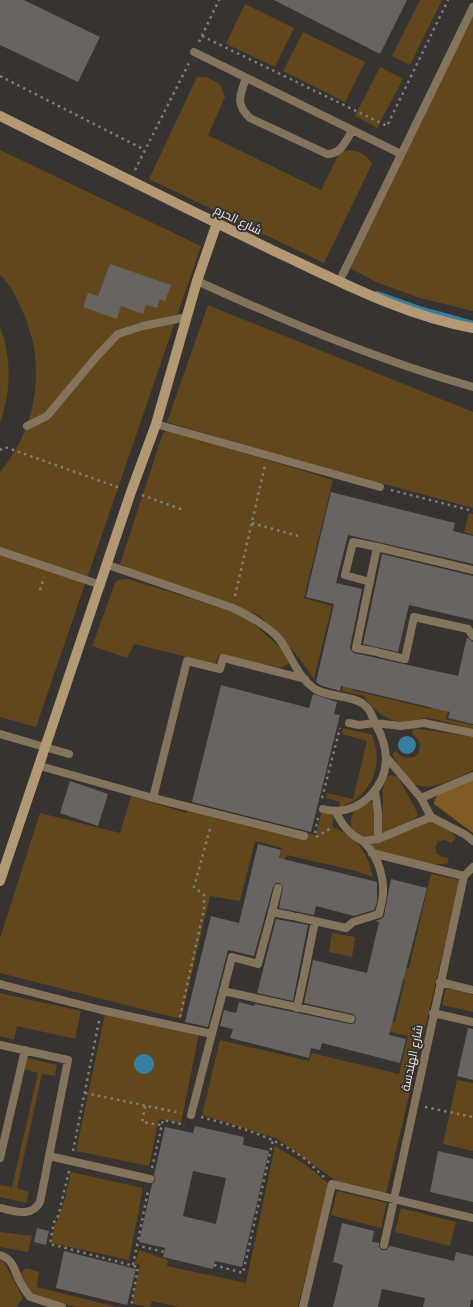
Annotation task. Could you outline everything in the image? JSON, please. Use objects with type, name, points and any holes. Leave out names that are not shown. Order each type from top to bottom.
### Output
[{"type":"street","name":"شارع الحرم","points":[[0,116],[364,293],[413,312],[473,328]]},
{"type":"street","points":[[0,881],[108,565],[131,492],[156,424],[197,281],[217,223]]},
{"type":"lane","points":[[340,282],[473,8]]},
{"type":"lane","points":[[194,52],[401,154]]},
{"type":"lane","points":[[246,78],[240,96],[240,105],[243,112],[250,118],[327,154],[335,154],[340,150],[352,131]]},
{"type":"lane","points":[[197,281],[277,318],[360,351],[473,387]]},
{"type":"lane","points":[[27,426],[47,416],[118,334],[142,326],[187,318]]},
{"type":"lane","points":[[156,424],[380,487]]},
{"type":"lane","points":[[370,582],[345,576],[354,542],[473,570]]},
{"type":"lane","points":[[377,548],[356,648],[405,659],[414,617],[468,629],[473,636]]},
{"type":"lane","points":[[0,550],[101,585]]},
{"type":"lane","points":[[108,565],[233,608],[248,615],[278,638],[291,661],[315,690],[365,704],[374,716],[375,724],[384,740],[387,758],[383,776],[375,790],[360,804],[336,812]]},
{"type":"lane","points":[[153,798],[187,661],[220,669],[223,658],[305,679]]},
{"type":"lane","points":[[345,722],[366,726],[375,724],[401,726],[424,723],[473,734]]},
{"type":"lane","points":[[0,734],[69,754]]},
{"type":"lane","points":[[387,758],[421,798],[431,817],[466,835],[473,841]]},
{"type":"lane","points":[[40,766],[153,798],[304,836]]},
{"type":"lane","points":[[421,798],[473,776]]},
{"type":"lane","points":[[375,790],[378,813],[378,839]]},
{"type":"lane","points":[[272,912],[346,928],[353,922],[379,914],[382,903],[382,877],[372,853],[363,842],[352,835],[344,826],[336,812],[322,805]]},
{"type":"lane","points":[[363,842],[378,839],[431,817]]},
{"type":"lane","points":[[372,853],[464,876],[473,867]]},
{"type":"lane","name":"شارع الهندسة","points":[[384,1245],[464,876]]},
{"type":"lane","points":[[191,1115],[232,957],[258,964],[278,888]]},
{"type":"lane","points":[[297,1008],[315,921]]},
{"type":"lane","points":[[440,982],[473,990]]},
{"type":"lane","points":[[0,984],[101,1010],[212,1034]]},
{"type":"lane","points":[[223,991],[351,1019]]},
{"type":"lane","points":[[433,1013],[473,1022]]},
{"type":"lane","points":[[0,1045],[68,1060],[40,1202],[34,1210],[26,1213],[0,1208]]},
{"type":"lane","points":[[0,1158],[25,1050]]},
{"type":"lane","points":[[49,1156],[150,1179]]},
{"type":"lane","points":[[304,1307],[332,1184],[473,1218]]},
{"type":"lane","points":[[0,1255],[8,1259],[12,1264],[19,1281],[30,1298],[62,1307]]},
{"type":"path","points":[[130,180],[219,0]]},
{"type":"path","points":[[202,36],[387,126],[448,0]]},
{"type":"path","points":[[0,76],[145,150]]},
{"type":"path","points":[[0,450],[5,447],[183,510]]},
{"type":"path","points":[[233,608],[267,455]]},
{"type":"path","points":[[380,487],[473,511]]},
{"type":"path","points":[[252,523],[298,536]]},
{"type":"path","points":[[322,805],[345,722]]},
{"type":"path","points":[[178,1026],[204,909],[204,896],[194,887],[214,814]]},
{"type":"path","points":[[311,832],[315,833],[318,816]]},
{"type":"path","points":[[304,836],[316,837],[335,826],[344,826]]},
{"type":"path","points":[[101,1010],[71,1161],[59,1213],[54,1222],[50,1244],[138,1267],[131,1307]]},
{"type":"path","points":[[85,1093],[191,1115],[254,1132],[273,1140],[305,1160],[332,1184]]},
{"type":"path","points":[[414,1105],[473,1118]]},
{"type":"path","points":[[145,1106],[142,1122],[161,1126]]},
{"type":"path","points":[[133,1265],[162,1120],[190,1126],[191,1115]]},
{"type":"path","points":[[214,1265],[243,1273],[273,1140]]},
{"type":"path","points":[[136,1245],[164,1252]]},
{"type":"shaded area","points":[[420,0],[442,0],[410,65],[392,56]]},
{"type":"shaded area","points":[[245,4],[294,28],[275,67],[226,44]]},
{"type":"shaded area","points":[[473,15],[473,311],[420,298],[376,282],[348,267]]},
{"type":"shaded area","points":[[303,32],[365,62],[345,102],[283,71]]},
{"type":"shaded area","points":[[380,67],[403,79],[377,128],[355,116]]},
{"type":"shaded area","points":[[197,77],[206,77],[220,84],[225,97],[208,135],[321,190],[340,152],[350,150],[359,152],[366,156],[372,164],[324,263],[149,179]]},
{"type":"shaded area","points":[[0,150],[201,246],[36,727],[0,717],[0,472],[13,454],[23,435],[35,394],[36,373],[30,331],[15,296],[7,282],[0,275]]},
{"type":"shaded area","points":[[208,305],[473,412],[473,508],[281,456],[167,422]]},
{"type":"shaded area","points":[[0,327],[7,350],[9,375],[4,411],[0,423]]},
{"type":"shaded area","points":[[168,430],[333,480],[304,598],[332,606],[314,679],[295,653],[260,616],[136,572],[120,564],[163,433]]},
{"type":"shaded area","points":[[469,513],[473,514],[473,535],[464,532]]},
{"type":"shaded area","points":[[128,579],[228,610],[247,618],[283,650],[288,664],[280,668],[219,655],[215,664],[134,644],[127,658],[92,646],[115,583],[118,580]]},
{"type":"shaded area","points":[[345,679],[354,681],[352,690],[431,709],[433,700],[450,704],[446,719],[473,725],[473,730],[428,718],[421,718],[413,722],[391,720],[373,708],[364,696],[342,691]]},
{"type":"shaded area","points":[[343,728],[372,735],[377,758],[372,779],[366,789],[359,797],[339,808],[340,802],[326,798],[327,793],[353,799],[367,741],[342,734]]},
{"type":"shaded area","points":[[413,728],[473,737],[473,770],[434,786],[419,786],[413,783],[404,774],[392,754],[396,751],[401,756],[408,758],[417,755],[419,743],[412,734]]},
{"type":"shaded area","points":[[392,775],[398,777],[418,816],[411,822],[384,833],[382,831],[383,788],[386,777]]},
{"type":"shaded area","points":[[473,779],[473,833],[434,804],[436,798],[444,790]]},
{"type":"shaded area","points":[[131,796],[186,813],[190,804],[316,835],[322,810],[334,814],[332,827],[348,835],[360,846],[368,860],[373,877],[356,871],[287,855],[284,862],[279,861],[282,848],[255,841],[240,901],[210,896],[181,1019],[0,973],[0,938],[40,813],[120,833]]},
{"type":"shaded area","points":[[371,802],[375,807],[374,835],[363,839],[352,830],[352,815],[358,808]]},
{"type":"shaded area","points":[[429,820],[445,827],[456,837],[451,843],[445,840],[438,841],[435,847],[437,854],[447,857],[449,863],[420,863],[373,851],[372,844],[374,842]]},
{"type":"shaded area","points":[[431,874],[460,880],[386,1193],[336,1181],[276,1138],[202,1115],[220,1040],[309,1061],[312,1053],[399,1074],[408,1036],[383,1030],[386,1020],[395,1022],[405,979],[397,977],[400,966],[409,968]]},
{"type":"shaded area","points":[[332,933],[355,937],[352,957],[329,952]]},
{"type":"shaded area","points":[[446,988],[473,995],[473,1012],[442,1005]]},
{"type":"shaded area","points":[[0,993],[81,1011],[75,1039],[17,1026],[14,1040],[0,1036]]},
{"type":"shaded area","points":[[105,1014],[199,1034],[181,1123],[159,1119],[149,1166],[76,1151]]},
{"type":"shaded area","points":[[27,1058],[57,1065],[55,1076],[42,1074],[17,1188],[29,1192],[26,1203],[0,1197],[0,1185],[12,1187],[38,1073],[24,1069]]},
{"type":"shaded area","points":[[457,1080],[473,1083],[473,1151],[443,1144]]},
{"type":"shaded area","points":[[275,1146],[306,1165],[329,1184],[298,1307],[178,1307],[152,1301],[150,1307],[132,1304],[140,1265],[135,1263],[139,1250],[168,1260],[167,1266],[246,1283]]},
{"type":"shaded area","points":[[71,1172],[143,1188],[129,1260],[51,1243],[55,1223],[64,1202]]},
{"type":"shaded area","points":[[337,1191],[387,1203],[381,1228],[331,1215]]},
{"type":"shaded area","points":[[401,1208],[456,1222],[450,1246],[395,1232]]},
{"type":"shaded area","points":[[0,1232],[32,1236],[28,1252],[0,1247]]},
{"type":"shaded area","points":[[0,1261],[4,1262],[23,1298],[16,1307],[0,1307]]},
{"type":"shaded area","points":[[26,1268],[39,1272],[37,1287],[117,1307],[77,1307],[30,1296],[20,1274]]},
{"type":"water","points":[[407,736],[413,739],[416,745],[413,751],[407,754],[401,751],[398,745],[401,739]]},
{"type":"water","points":[[144,1054],[151,1057],[154,1064],[151,1071],[144,1074],[137,1071],[134,1064],[137,1057]]},
{"type":"building","points":[[0,0],[24,0],[100,37],[78,82],[0,45]]},
{"type":"building","points":[[274,0],[407,0],[380,54]]},
{"type":"building","points":[[110,264],[171,285],[165,301],[160,299],[157,308],[146,305],[143,314],[121,306],[117,319],[83,307],[88,293],[98,296]]},
{"type":"building","points":[[331,492],[455,523],[453,531],[473,536],[473,564],[348,535],[336,583],[362,589],[350,647],[354,653],[458,676],[467,637],[473,642],[473,724],[448,718],[450,712],[341,686],[340,691],[322,686],[316,682],[334,604],[306,597]]},
{"type":"building","points":[[382,554],[473,576],[473,620],[409,605],[398,652],[363,644]]},
{"type":"building","points":[[221,685],[309,708],[313,694],[337,702],[334,714],[340,715],[311,832],[192,802]]},
{"type":"building","points":[[70,781],[108,794],[98,826],[60,813]]},
{"type":"building","points":[[258,844],[281,850],[279,858],[377,882],[377,902],[374,910],[354,916],[316,906],[314,915],[279,908],[283,887],[280,883],[276,883],[273,887],[254,956],[228,950],[208,1027],[185,1022],[211,916],[239,923]]},
{"type":"building","points":[[391,879],[427,888],[389,1035],[406,1039],[400,1063],[322,1043],[320,1050],[311,1048],[309,1058],[230,1038],[233,1029],[220,1026],[224,1010],[236,1013],[239,1002],[350,1024],[355,1023],[356,1018],[353,1014],[304,1003],[313,960],[367,973],[379,922],[375,921],[384,916]]},
{"type":"building","points":[[276,919],[308,925],[293,1001],[257,993]]},
{"type":"building","points":[[468,1028],[473,1029],[473,1080],[457,1076]]},
{"type":"building","points":[[195,1126],[244,1137],[243,1145],[269,1151],[242,1267],[215,1261],[213,1269],[163,1257],[165,1248],[139,1242],[152,1184],[155,1181],[154,1175],[165,1127],[193,1133]],"holes":[[[193,1171],[226,1178],[216,1224],[183,1216]]]},
{"type":"building","points":[[438,1151],[473,1159],[473,1202],[430,1192]]},
{"type":"building","points":[[342,1223],[374,1231],[372,1242],[379,1243],[379,1247],[382,1250],[386,1250],[390,1246],[454,1261],[456,1252],[473,1256],[473,1300],[471,1300],[470,1307],[423,1307],[425,1298],[382,1289],[378,1307],[333,1307],[343,1265],[333,1262]]},
{"type":"building","points":[[37,1228],[49,1231],[46,1245],[34,1242]]},
{"type":"building","points":[[64,1251],[136,1269],[127,1305],[56,1288]]},
{"type":"waterway","points":[[377,293],[422,309],[473,323]]}]
